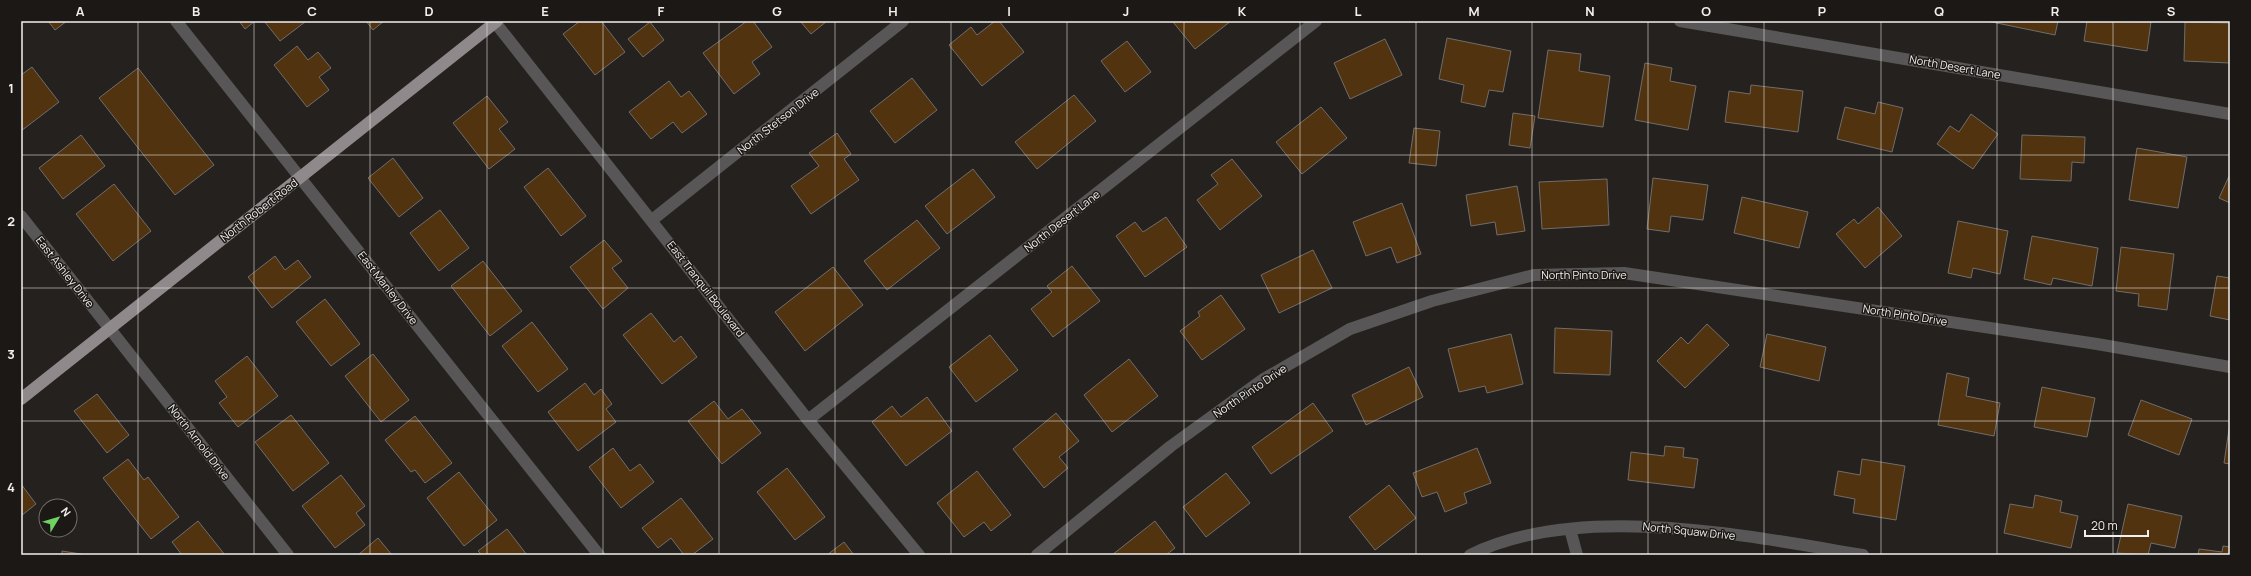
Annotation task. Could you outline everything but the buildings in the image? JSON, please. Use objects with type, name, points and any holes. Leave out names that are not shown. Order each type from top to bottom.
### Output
[{"type":"main road","name":"North Robert Road","points":[[21,399],[109,328],[301,178],[495,22]]},
{"type":"street","name":"East Manley Drive","points":[[176,21],[599,555]]},
{"type":"street","name":"North Stetson Drive","points":[[652,220],[903,21]]},
{"type":"street","name":"North Desert Lane","points":[[808,420],[1316,21]]},
{"type":"street","name":"North Desert Lane","points":[[1680,21],[2230,114]]},
{"type":"street","name":"East Tranquil Boulevard","points":[[495,22],[808,420],[920,555]]},
{"type":"street","name":"East Ashley Drive","points":[[21,216],[109,328]]},
{"type":"street","name":"North Pinto Drive","points":[[1037,555],[1171,446],[1262,380],[1350,329],[1432,301],[1534,275],[1624,273],[2097,344],[2230,367]]},
{"type":"street","name":"North Arnold Drive","points":[[109,328],[288,555]]},
{"type":"street","name":"North Squaw Drive","points":[[1470,555],[1522,536],[1570,529],[1652,526],[1781,541],[1863,555]]},
{"type":"street","points":[[1570,529],[1577,555]]}]
